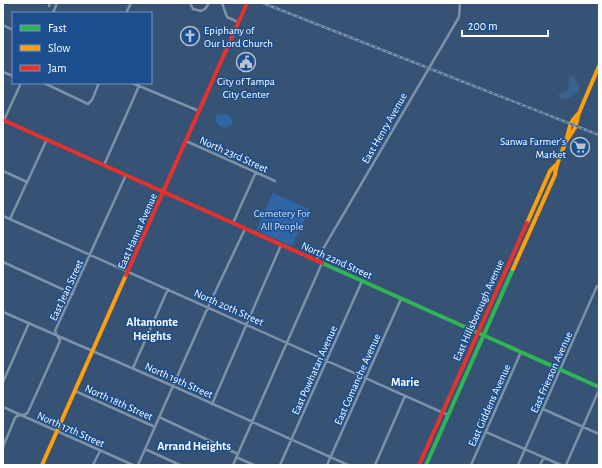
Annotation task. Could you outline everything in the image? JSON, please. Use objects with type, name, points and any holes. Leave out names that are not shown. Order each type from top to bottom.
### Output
[{"type":"street","points":[[126,12],[131,3]]},
{"type":"street","points":[[190,3],[193,9],[200,11],[205,9],[208,3]]},
{"type":"street","points":[[222,3],[227,17],[238,22]]},
{"type":"street","name":"East Hanna Avenue","points":[[42,465],[247,3]]},
{"type":"street","name":"East Henry Avenue","points":[[316,261],[459,17],[459,3]]},
{"type":"street","points":[[3,25],[12,30]]},
{"type":"street","name":"East Hillsborough Avenue","points":[[426,465],[555,175],[556,165],[566,141],[574,132],[579,113],[599,66]]},
{"type":"street","points":[[4,121],[21,84]]},
{"type":"street","points":[[46,84],[88,104],[92,100],[99,84]]},
{"type":"street","points":[[134,84],[199,111]]},
{"type":"street","points":[[104,165],[139,86]]},
{"type":"street","name":"North 22nd Street","points":[[4,121],[599,387]]},
{"type":"street","points":[[10,219],[47,139]]},
{"type":"street","name":"North 23rd Street","points":[[186,141],[275,181]]},
{"type":"street","name":"East Hillsborough Avenue","points":[[419,465],[550,170],[556,165]]},
{"type":"street","points":[[3,171],[27,182]]},
{"type":"street","points":[[233,223],[256,172]]},
{"type":"street","name":"East Jean Street","points":[[3,447],[15,418],[28,412],[60,341],[55,331],[126,175]]},
{"type":"street","name":"North 20th Street","points":[[3,216],[448,415]]},
{"type":"street","points":[[138,465],[208,307],[245,229]]},
{"type":"street","points":[[212,404],[282,245]]},
{"type":"street","points":[[3,262],[73,294]]},
{"type":"street","points":[[232,465],[322,263]]},
{"type":"street","name":"East Powhatan Avenue","points":[[280,465],[362,281]]},
{"type":"street","name":"East Frierson Avenue","points":[[518,465],[598,286]]},
{"type":"street","points":[[133,368],[168,289]]},
{"type":"street","name":"East Comanche Avenue","points":[[327,465],[401,299]]},
{"type":"street","name":"North 19th Street","points":[[3,312],[133,368],[348,465]]},
{"type":"street","points":[[3,382],[29,323]]},
{"type":"street","name":"East Giddens Avenue","points":[[471,465],[521,352]]},
{"type":"street","points":[[566,465],[599,390]]},
{"type":"street","name":"North 18th Street","points":[[75,391],[155,427]]},
{"type":"street","points":[[375,465],[405,396]]},
{"type":"street","name":"North 17th Street","points":[[3,407],[133,465]]},
{"type":"street","points":[[543,410],[599,434]]},
{"type":"street","name":"North 18th Street","points":[[159,418],[237,455],[254,465]]},
{"type":"street","points":[[486,432],[561,465]]},
{"type":"street","points":[[145,449],[180,465]]},
{"type":"street","points":[[93,465],[100,451]]},
{"type":"street","points":[[540,465],[544,457]]},
{"type":"green space","points":[[216,115],[229,115],[233,122],[226,128],[219,126],[215,121]]},
{"type":"green space","name":"Cemetery For All People","points":[[273,193],[309,209],[292,246],[256,230]]},
{"type":"shaded area","points":[[569,76],[573,76],[579,89],[578,92],[572,97],[562,99],[557,96],[568,89]]},
{"type":"railway","points":[[263,3],[599,135]]},
{"type":"traffic: fast","points":[[322,263],[599,387]]},
{"type":"traffic: fast","points":[[426,465],[513,269]]},
{"type":"traffic: slow","points":[[513,269],[555,175],[571,123],[579,113],[599,66]]},
{"type":"traffic: slow","points":[[567,140],[575,128],[579,113]]},
{"type":"traffic: slow","points":[[527,223],[550,171],[556,165]]},
{"type":"traffic: slow","points":[[42,465],[126,275]]},
{"type":"traffic: jam","points":[[126,275],[247,3]]},
{"type":"traffic: jam","points":[[3,120],[322,263]]},
{"type":"traffic: jam","points":[[419,465],[527,223]]},
{"type":"place","name":"Epiphany of Our Lord Church","points":[[190,36]]},
{"type":"place","name":"City of Tampa City Center","points":[[246,62]]},
{"type":"place","name":"Sanwa Farmer's Market","points":[[580,147]]},
{"type":"district","name":"Altamonte Heights","points":[[152,329]]},
{"type":"district","name":"Marie","points":[[405,382]]},
{"type":"district","name":"Arrand Heights","points":[[194,446]]}]
